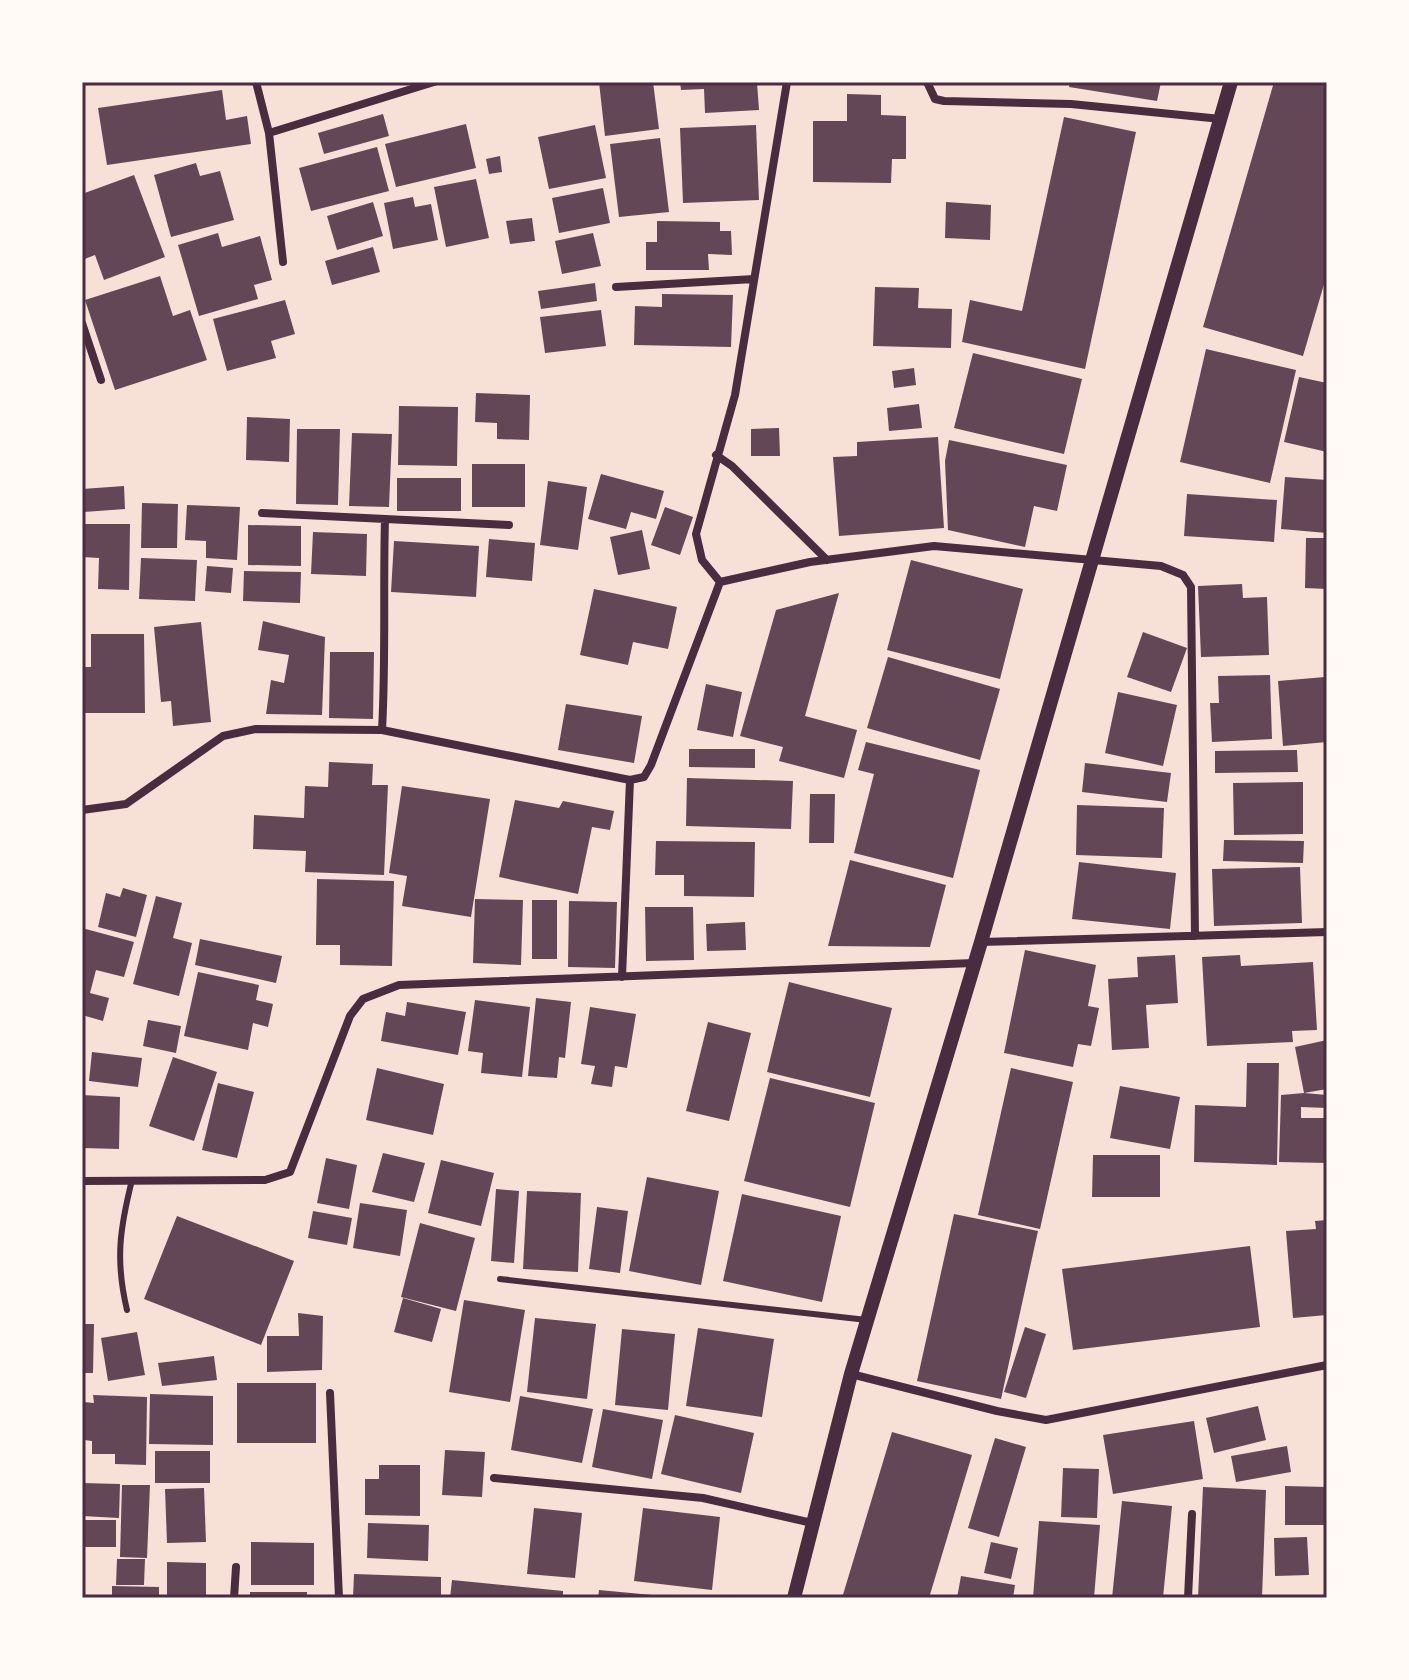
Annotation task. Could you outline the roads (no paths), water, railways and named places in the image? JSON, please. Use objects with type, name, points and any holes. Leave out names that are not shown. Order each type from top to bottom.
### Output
[{"type":"street","points":[[256,82],[269,133],[283,262]]},
{"type":"street","points":[[269,133],[434,82]]},
{"type":"street","points":[[720,582],[702,560],[696,534],[735,395],[787,82]]},
{"type":"street","points":[[927,82],[935,99],[944,101],[1071,104],[1221,119]]},
{"type":"street","points":[[794,1598],[851,1374],[981,942],[1231,82]]},
{"type":"street","points":[[616,287],[754,279]]},
{"type":"street","points":[[82,323],[101,380]]},
{"type":"street","points":[[716,455],[732,466],[827,560]]},
{"type":"street","points":[[262,513],[509,525]]},
{"type":"street","points":[[382,730],[386,666],[382,633],[385,519]]},
{"type":"street","points":[[720,582],[827,560],[934,546],[1161,566],[1183,575],[1191,587],[1195,936]]},
{"type":"street","points":[[82,810],[126,804],[223,736],[239,730],[382,730],[630,780],[644,777],[720,582]]},
{"type":"street","points":[[622,977],[630,780]]},
{"type":"street","points":[[981,942],[1327,932]]},
{"type":"street","points":[[82,1181],[265,1180],[290,1172],[350,1016],[363,999],[379,990],[399,985],[974,963]]},
{"type":"street","points":[[851,1374],[997,1411],[1046,1420],[1327,1365]]},
{"type":"street","points":[[330,1393],[339,1598]]},
{"type":"street","points":[[494,1478],[703,1498],[812,1523]]},
{"type":"street","points":[[1188,1598],[1192,1514]]},
{"type":"street","points":[[234,1598],[236,1567]]},
{"type":"lane","points":[[127,1310],[118,1273],[119,1244],[132,1180]]},
{"type":"lane","points":[[500,1279],[867,1320]]}]
